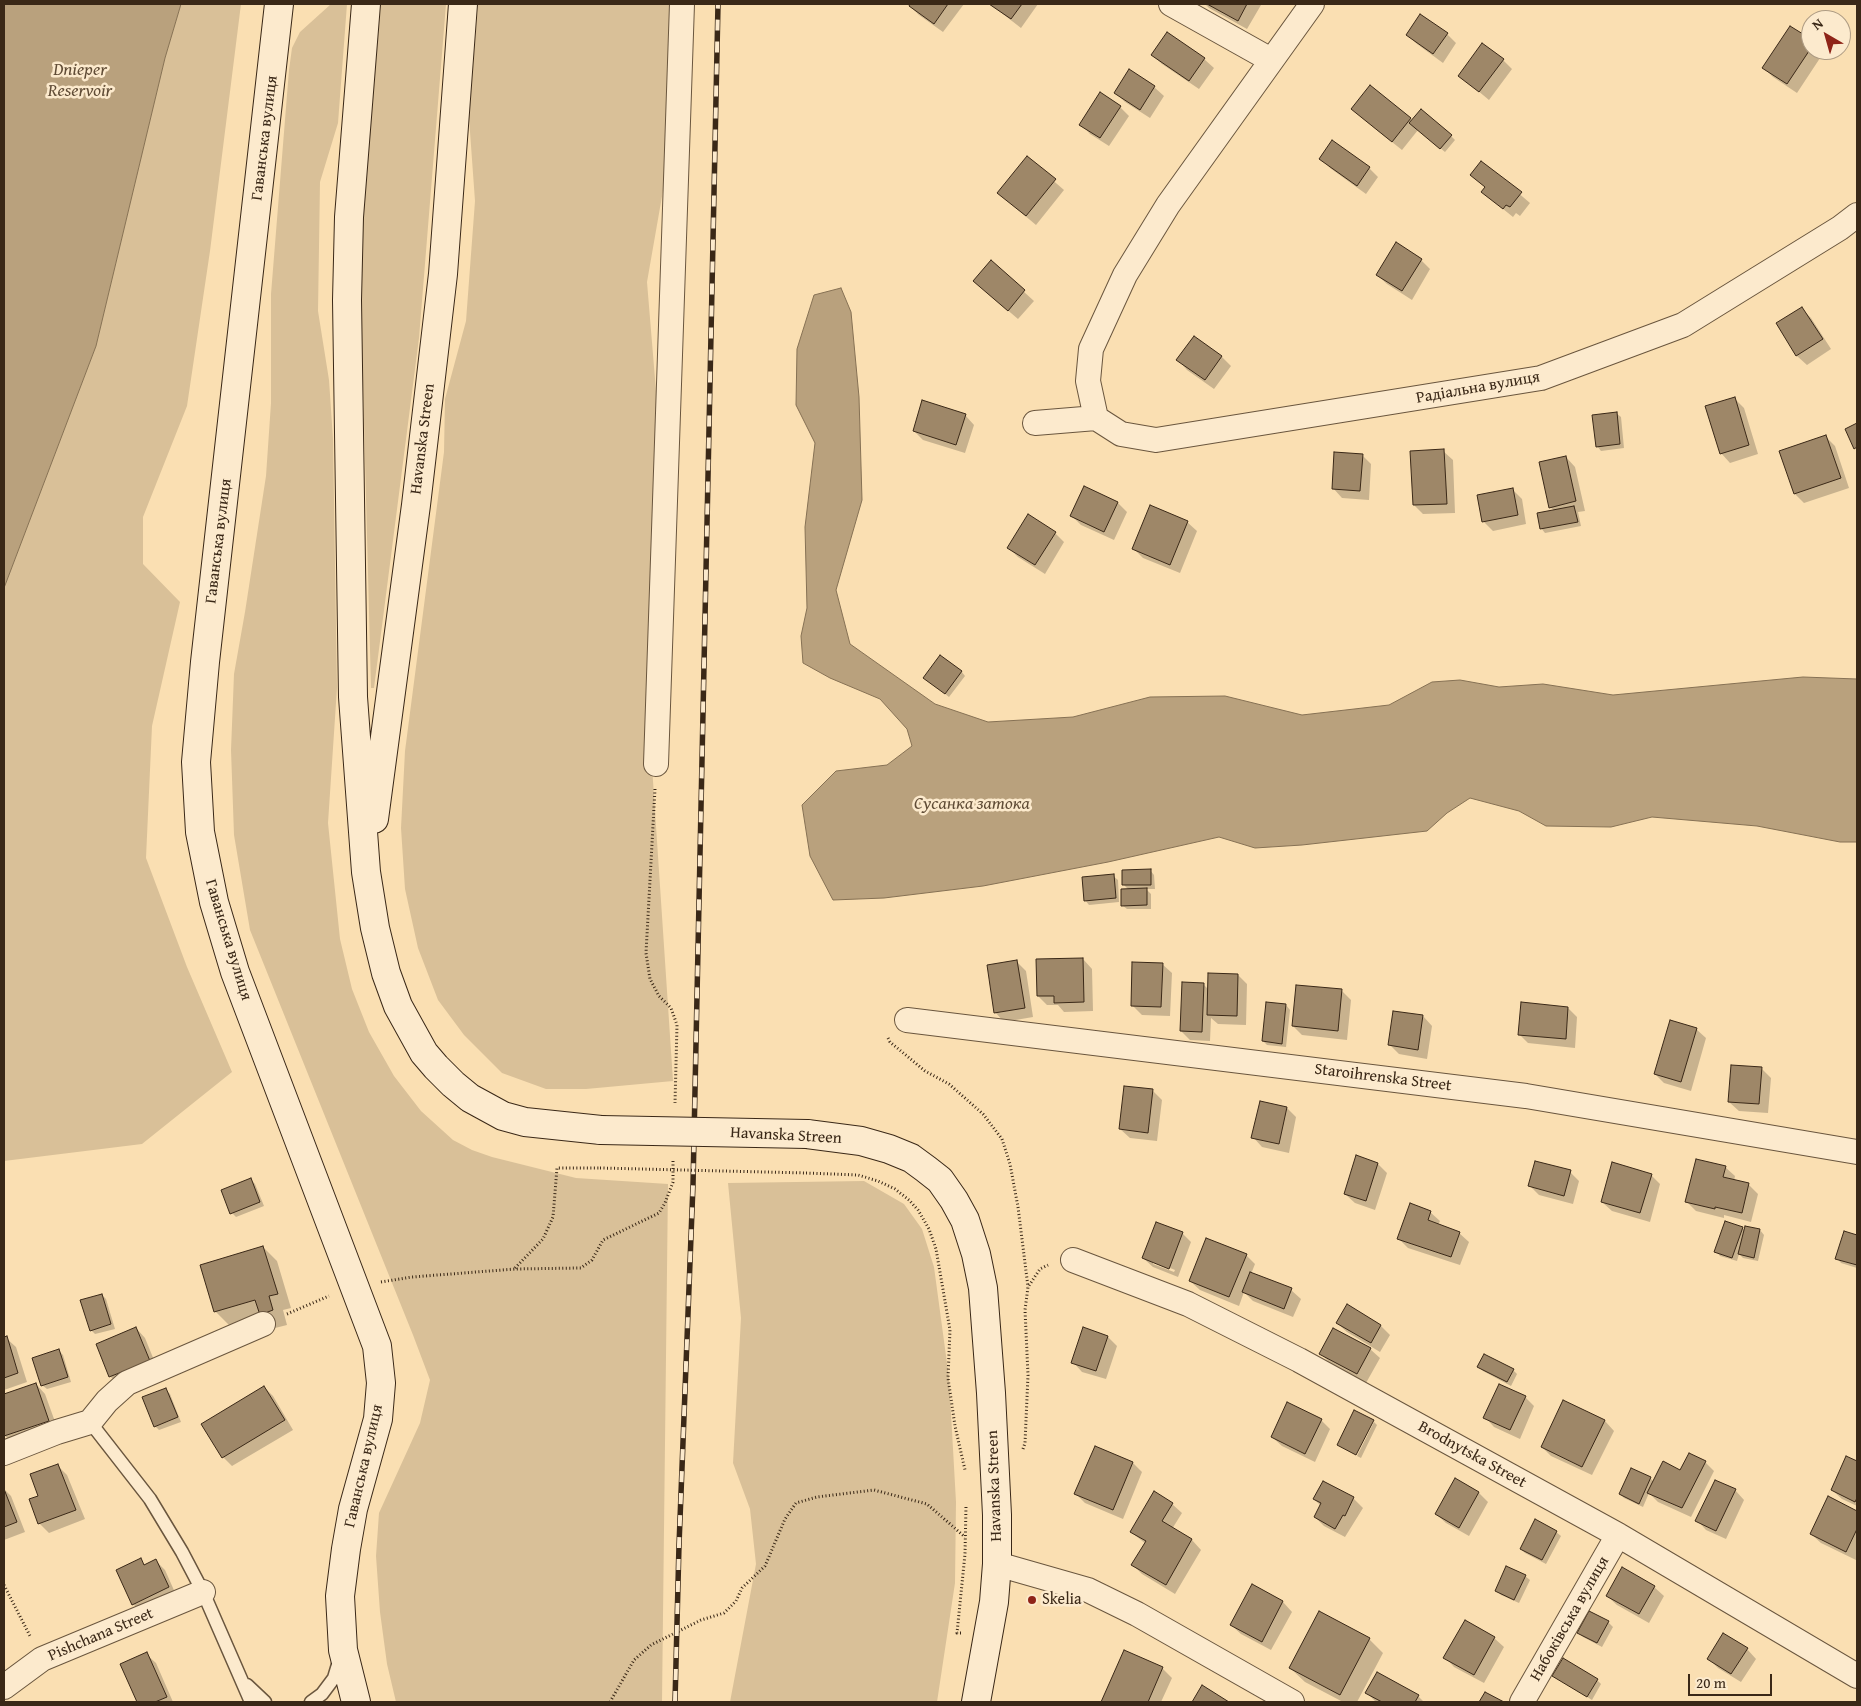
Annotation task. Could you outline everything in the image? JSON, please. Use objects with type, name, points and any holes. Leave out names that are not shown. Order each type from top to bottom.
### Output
[{"type":"street","name":"Гаванська вулиця","points":[[279,4],[205,662],[196,771],[200,832],[214,902],[232,963],[377,1346],[382,1383],[378,1419],[353,1509],[340,1596],[343,1650],[356,1702]]},
{"type":"street","points":[[275,49],[286,26],[301,4]]},
{"type":"street","name":"Havanska Streen","points":[[366,4],[349,217],[347,300],[353,696],[366,872],[375,928],[386,973],[398,1006],[414,1037],[436,1067],[470,1098],[503,1116],[533,1123],[601,1130],[807,1134],[861,1141],[911,1158],[940,1180],[965,1220],[984,1288],[994,1443],[997,1564],[988,1639],[976,1702]]},
{"type":"street","name":"Havanska Streen","points":[[366,872],[392,696],[442,274],[463,4]]},
{"type":"street","points":[[656,764],[682,4]]},
{"type":"street","points":[[1171,4],[1271,60]]},
{"type":"street","points":[[1035,423],[1096,418],[1088,381],[1091,349],[1125,275],[1168,205],[1312,4]]},
{"type":"street","name":"Радіальна вулиця","points":[[1096,418],[1121,434],[1156,440],[1542,378],[1683,325],[1840,228],[1857,215]]},
{"type":"street","name":"Staroihrenska Street","points":[[907,1020],[1526,1096],[1857,1152]]},
{"type":"street","name":"Brodnytska Street","points":[[1073,1260],[1188,1304],[1274,1347],[1618,1535],[1857,1676]]},
{"type":"street","points":[[4,1452],[90,1422],[106,1401],[128,1383],[263,1324]]},
{"type":"street","name":"Набоківська вулиця","points":[[1522,1702],[1618,1535]]},
{"type":"street","points":[[997,1564],[1088,1590],[1138,1614],[1292,1702]]},
{"type":"street","name":"Pishchana Street","points":[[4,1687],[42,1659],[202,1592]]},
{"type":"lane","points":[[90,1422],[150,1499],[182,1552],[252,1702]]},
{"type":"lane","points":[[310,1702],[322,1694],[334,1678],[343,1650]]},
{"type":"lane","points":[[241,1680],[265,1702]]},
{"type":"path","points":[[656,764],[646,954],[650,980],[659,996],[671,1008],[677,1025],[676,1104]]},
{"type":"path","points":[[886,1036],[890,1042],[924,1071],[949,1084],[983,1114],[1002,1139],[1010,1164],[1018,1207],[1028,1287],[1025,1310],[1027,1385],[1025,1443],[1022,1452]]},
{"type":"path","points":[[263,1324],[354,1285],[412,1277],[514,1269],[581,1268],[592,1260],[603,1240],[659,1213],[673,1182],[674,1153]]},
{"type":"path","points":[[514,1269],[543,1239],[553,1217],[557,1168],[858,1175],[878,1181],[895,1189],[918,1210],[929,1229],[936,1249],[950,1330],[948,1378],[955,1426],[965,1470]]},
{"type":"path","points":[[1028,1287],[1040,1269],[1055,1261],[1073,1260]]},
{"type":"path","points":[[610,1702],[634,1660],[651,1645],[701,1620],[724,1614],[736,1601],[742,1588],[765,1566],[785,1519],[796,1504],[817,1497],[874,1490],[927,1504],[966,1538]]},
{"type":"path","points":[[967,1499],[966,1538],[957,1633],[988,1639]]},
{"type":"path","points":[[4,1585],[42,1659]]},
{"type":"shaded area","points":[[181,4],[241,4],[210,251],[187,406],[143,517],[143,564],[180,602],[152,726],[146,858],[187,967],[232,1072],[142,1144],[4,1161],[4,588],[96,346],[165,58]]},
{"type":"shaded area","points":[[331,4],[347,4],[338,123],[320,182],[318,311],[329,380],[333,439],[337,688],[328,823],[340,939],[352,989],[369,1032],[394,1076],[421,1111],[453,1140],[472,1150],[492,1157],[576,1178],[668,1184],[662,1702],[396,1702],[387,1664],[380,1612],[376,1556],[379,1513],[420,1423],[430,1380],[250,930],[234,835],[231,750],[234,674],[266,476],[271,403],[271,294],[289,70],[292,48],[300,32]]},
{"type":"shaded area","points":[[381,4],[446,4],[419,338],[374,688],[371,688],[361,308],[361,236]]},
{"type":"shaded area","points":[[478,4],[670,4],[668,162],[647,282],[657,403],[651,751],[673,1081],[586,1089],[546,1089],[502,1073],[464,1035],[438,1000],[418,948],[405,889],[401,828],[405,751],[444,452],[445,399],[466,321],[475,201],[469,118]]},
{"type":"shaded area","points":[[864,1181],[904,1204],[922,1229],[934,1267],[949,1378],[956,1502],[955,1583],[937,1702],[730,1702],[756,1564],[750,1509],[733,1463],[741,1318],[728,1183]]},
{"type":"water","name":"Dnieper Reservoir","points":[[4,4],[181,4],[165,58],[96,346],[4,588]]},
{"type":"water","name":"Сусанка затока","points":[[841,288],[851,312],[859,397],[862,500],[836,590],[850,644],[935,704],[988,722],[1073,717],[1150,697],[1225,696],[1302,715],[1389,705],[1432,682],[1460,680],[1499,687],[1543,684],[1613,695],[1803,677],[1857,679],[1857,842],[1840,842],[1757,826],[1652,817],[1611,827],[1546,826],[1519,811],[1470,798],[1447,813],[1427,831],[1302,845],[1255,848],[1219,837],[1108,862],[983,886],[884,898],[833,900],[810,856],[802,805],[836,771],[887,765],[912,746],[907,729],[880,699],[830,678],[803,663],[801,636],[807,608],[805,527],[815,443],[796,405],[797,349],[814,295]]},
{"type":"building","points":[[910,4],[948,4],[934,24],[909,6]]},
{"type":"building","points":[[989,4],[1022,4],[1011,19]]},
{"type":"building","points":[[1207,4],[1247,4],[1238,21]]},
{"type":"building","points":[[1420,14],[1448,33],[1433,54],[1406,35]]},
{"type":"building","points":[[1790,26],[1801,33],[1801,60],[1803,60],[1787,84],[1762,68]]},
{"type":"building","points":[[1167,32],[1205,58],[1189,81],[1151,55]]},
{"type":"building","points":[[1482,43],[1504,59],[1479,92],[1458,76]]},
{"type":"building","points":[[1129,69],[1155,86],[1140,110],[1114,93]]},
{"type":"building","points":[[1370,85],[1411,118],[1392,142],[1351,109]]},
{"type":"building","points":[[1100,92],[1121,106],[1100,138],[1079,125]]},
{"type":"building","points":[[1421,109],[1452,135],[1440,149],[1409,123]]},
{"type":"building","points":[[1332,140],[1370,167],[1357,186],[1319,159]]},
{"type":"building","points":[[1027,156],[1056,179],[1026,216],[997,193]]},
{"type":"building","points":[[1481,161],[1522,192],[1510,207],[1506,205],[1503,209],[1481,192],[1485,187],[1470,175]]},
{"type":"building","points":[[1396,242],[1422,259],[1402,291],[1376,275]]},
{"type":"building","points":[[991,260],[1025,290],[1008,311],[973,281]]},
{"type":"building","points":[[1802,307],[1823,339],[1796,356],[1776,323]]},
{"type":"building","points":[[1194,336],[1222,356],[1205,380],[1176,360]]},
{"type":"building","points":[[1735,397],[1749,445],[1720,454],[1705,406]]},
{"type":"building","points":[[922,400],[966,414],[956,445],[913,431]]},
{"type":"building","points":[[1617,412],[1620,444],[1596,447],[1592,415]]},
{"type":"building","points":[[1857,423],[1857,447],[1854,449],[1845,429]]},
{"type":"building","points":[[1826,435],[1841,478],[1794,494],[1779,451]]},
{"type":"building","points":[[1444,449],[1447,504],[1413,505],[1410,451]]},
{"type":"building","points":[[1334,452],[1363,454],[1360,491],[1332,489]]},
{"type":"building","points":[[1566,456],[1576,501],[1549,508],[1539,462]]},
{"type":"building","points":[[1084,486],[1118,502],[1104,532],[1070,516]]},
{"type":"building","points":[[1513,488],[1518,515],[1482,522],[1477,495]]},
{"type":"building","points":[[1150,505],[1188,521],[1170,565],[1132,549]]},
{"type":"building","points":[[1574,506],[1578,522],[1540,529],[1537,513]]},
{"type":"building","points":[[1028,514],[1056,532],[1035,565],[1007,548]]},
{"type":"building","points":[[940,655],[962,671],[945,694],[923,678]]},
{"type":"building","points":[[1151,869],[1151,885],[1122,885],[1122,870]]},
{"type":"building","points":[[1114,874],[1116,898],[1084,901],[1082,877]]},
{"type":"building","points":[[1147,888],[1147,905],[1121,906],[1121,889]]},
{"type":"building","points":[[1083,958],[1084,1002],[1054,1003],[1054,996],[1037,996],[1036,959]]},
{"type":"building","points":[[1017,960],[1025,1008],[994,1013],[987,965]]},
{"type":"building","points":[[1132,962],[1163,963],[1161,1007],[1131,1006]]},
{"type":"building","points":[[1208,973],[1238,974],[1237,1016],[1207,1015]]},
{"type":"building","points":[[1182,982],[1204,983],[1202,1032],[1180,1031]]},
{"type":"building","points":[[1296,985],[1342,989],[1338,1031],[1292,1026]]},
{"type":"building","points":[[1266,1002],[1286,1004],[1282,1044],[1262,1041]]},
{"type":"building","points":[[1521,1002],[1568,1007],[1566,1039],[1518,1035]]},
{"type":"building","points":[[1393,1011],[1423,1015],[1418,1050],[1388,1045]]},
{"type":"building","points":[[1670,1020],[1697,1028],[1681,1082],[1654,1074]]},
{"type":"building","points":[[1731,1065],[1762,1067],[1759,1104],[1728,1102]]},
{"type":"building","points":[[1124,1086],[1153,1089],[1148,1133],[1119,1129]]},
{"type":"building","points":[[1260,1101],[1287,1107],[1279,1144],[1251,1138]]},
{"type":"building","points":[[1356,1155],[1378,1163],[1366,1201],[1344,1194]]},
{"type":"building","points":[[1696,1159],[1726,1166],[1723,1177],[1749,1183],[1742,1213],[1685,1202]]},
{"type":"building","points":[[1535,1161],[1571,1170],[1564,1196],[1528,1186]]},
{"type":"building","points":[[1612,1162],[1652,1174],[1640,1213],[1601,1202]]},
{"type":"building","points":[[251,1178],[260,1202],[230,1214],[221,1190]]},
{"type":"building","points":[[1410,1203],[1431,1211],[1428,1220],[1460,1232],[1451,1257],[1397,1239]]},
{"type":"building","points":[[1725,1221],[1743,1227],[1732,1258],[1714,1252]]},
{"type":"building","points":[[1156,1222],[1183,1232],[1169,1269],[1142,1258]]},
{"type":"building","points":[[1745,1226],[1760,1229],[1754,1258],[1738,1254]]},
{"type":"building","points":[[1844,1231],[1857,1235],[1857,1265],[1835,1259]]},
{"type":"building","points":[[1206,1238],[1247,1254],[1229,1297],[1189,1281]]},
{"type":"building","points":[[263,1246],[278,1294],[269,1296],[273,1310],[260,1315],[255,1300],[214,1312],[200,1265]]},
{"type":"building","points":[[1250,1272],[1292,1288],[1284,1309],[1242,1292]]},
{"type":"building","points":[[102,1294],[111,1324],[90,1331],[80,1300]]},
{"type":"building","points":[[1347,1304],[1381,1325],[1371,1343],[1336,1323]]},
{"type":"building","points":[[136,1327],[150,1361],[109,1377],[96,1344]]},
{"type":"building","points":[[1083,1327],[1108,1336],[1096,1371],[1071,1363]]},
{"type":"building","points":[[1333,1328],[1371,1348],[1357,1374],[1319,1354]]},
{"type":"building","points":[[7,1336],[18,1373],[4,1378],[4,1337]]},
{"type":"building","points":[[59,1349],[68,1377],[41,1386],[32,1358]]},
{"type":"building","points":[[1484,1354],[1514,1369],[1507,1382],[1477,1367]]},
{"type":"building","points":[[36,1383],[49,1421],[4,1436],[4,1394]]},
{"type":"building","points":[[1499,1384],[1526,1396],[1510,1430],[1483,1418]]},
{"type":"building","points":[[264,1386],[285,1420],[222,1458],[201,1424]]},
{"type":"building","points":[[166,1388],[178,1417],[154,1427],[142,1397]]},
{"type":"building","points":[[1563,1400],[1605,1420],[1582,1467],[1541,1447]]},
{"type":"building","points":[[1287,1402],[1322,1419],[1305,1454],[1271,1437]]},
{"type":"building","points":[[1354,1410],[1374,1420],[1356,1455],[1337,1445]]},
{"type":"building","points":[[1095,1446],[1133,1462],[1113,1510],[1074,1494]]},
{"type":"building","points":[[1689,1453],[1706,1461],[1682,1508],[1647,1493],[1663,1461],[1680,1470]]},
{"type":"building","points":[[1846,1456],[1857,1461],[1857,1498],[1855,1502],[1831,1490]]},
{"type":"building","points":[[58,1464],[76,1510],[38,1524],[29,1499],[38,1496],[30,1474]]},
{"type":"building","points":[[1631,1468],[1651,1477],[1639,1504],[1619,1494]]},
{"type":"building","points":[[1455,1478],[1479,1492],[1459,1528],[1435,1514]]},
{"type":"building","points":[[1715,1480],[1736,1489],[1716,1531],[1695,1521]]},
{"type":"building","points":[[1323,1481],[1354,1497],[1345,1516],[1343,1515],[1335,1529],[1314,1517],[1321,1503],[1313,1499]]},
{"type":"building","points":[[4,1489],[17,1522],[4,1527]]},
{"type":"building","points":[[1154,1491],[1173,1503],[1162,1521],[1192,1539],[1166,1585],[1131,1565],[1146,1541],[1130,1532]]},
{"type":"building","points":[[1828,1496],[1857,1511],[1857,1529],[1846,1552],[1810,1534]]},
{"type":"building","points":[[1535,1519],[1557,1531],[1542,1560],[1520,1549]]},
{"type":"building","points":[[141,1558],[144,1565],[156,1559],[169,1587],[132,1605],[116,1570]]},
{"type":"building","points":[[1506,1566],[1526,1575],[1514,1600],[1495,1591]]},
{"type":"building","points":[[1622,1567],[1655,1586],[1639,1614],[1606,1596]]},
{"type":"building","points":[[1252,1584],[1283,1601],[1262,1642],[1230,1625]]},
{"type":"building","points":[[1319,1611],[1370,1638],[1340,1695],[1289,1668]]},
{"type":"building","points":[[1589,1611],[1609,1621],[1597,1643],[1577,1633]]},
{"type":"building","points":[[1465,1620],[1495,1637],[1474,1675],[1443,1658]]},
{"type":"building","points":[[1723,1633],[1748,1648],[1731,1674],[1707,1659]]},
{"type":"building","points":[[1124,1650],[1163,1667],[1148,1702],[1101,1702]]},
{"type":"building","points":[[147,1652],[167,1697],[155,1702],[137,1702],[120,1664]]},
{"type":"building","points":[[1563,1658],[1598,1679],[1587,1697],[1552,1676]]},
{"type":"building","points":[[1377,1672],[1419,1695],[1415,1702],[1382,1702],[1365,1693]]},
{"type":"building","points":[[1202,1685],[1229,1702],[1192,1702]]},
{"type":"building","points":[[1485,1692],[1504,1702],[1479,1702]]},
{"type":"railway","points":[[675,1702],[693,1185],[718,4]]},
{"type":"place","name":"Skelia","points":[[1032,1600]]}]
